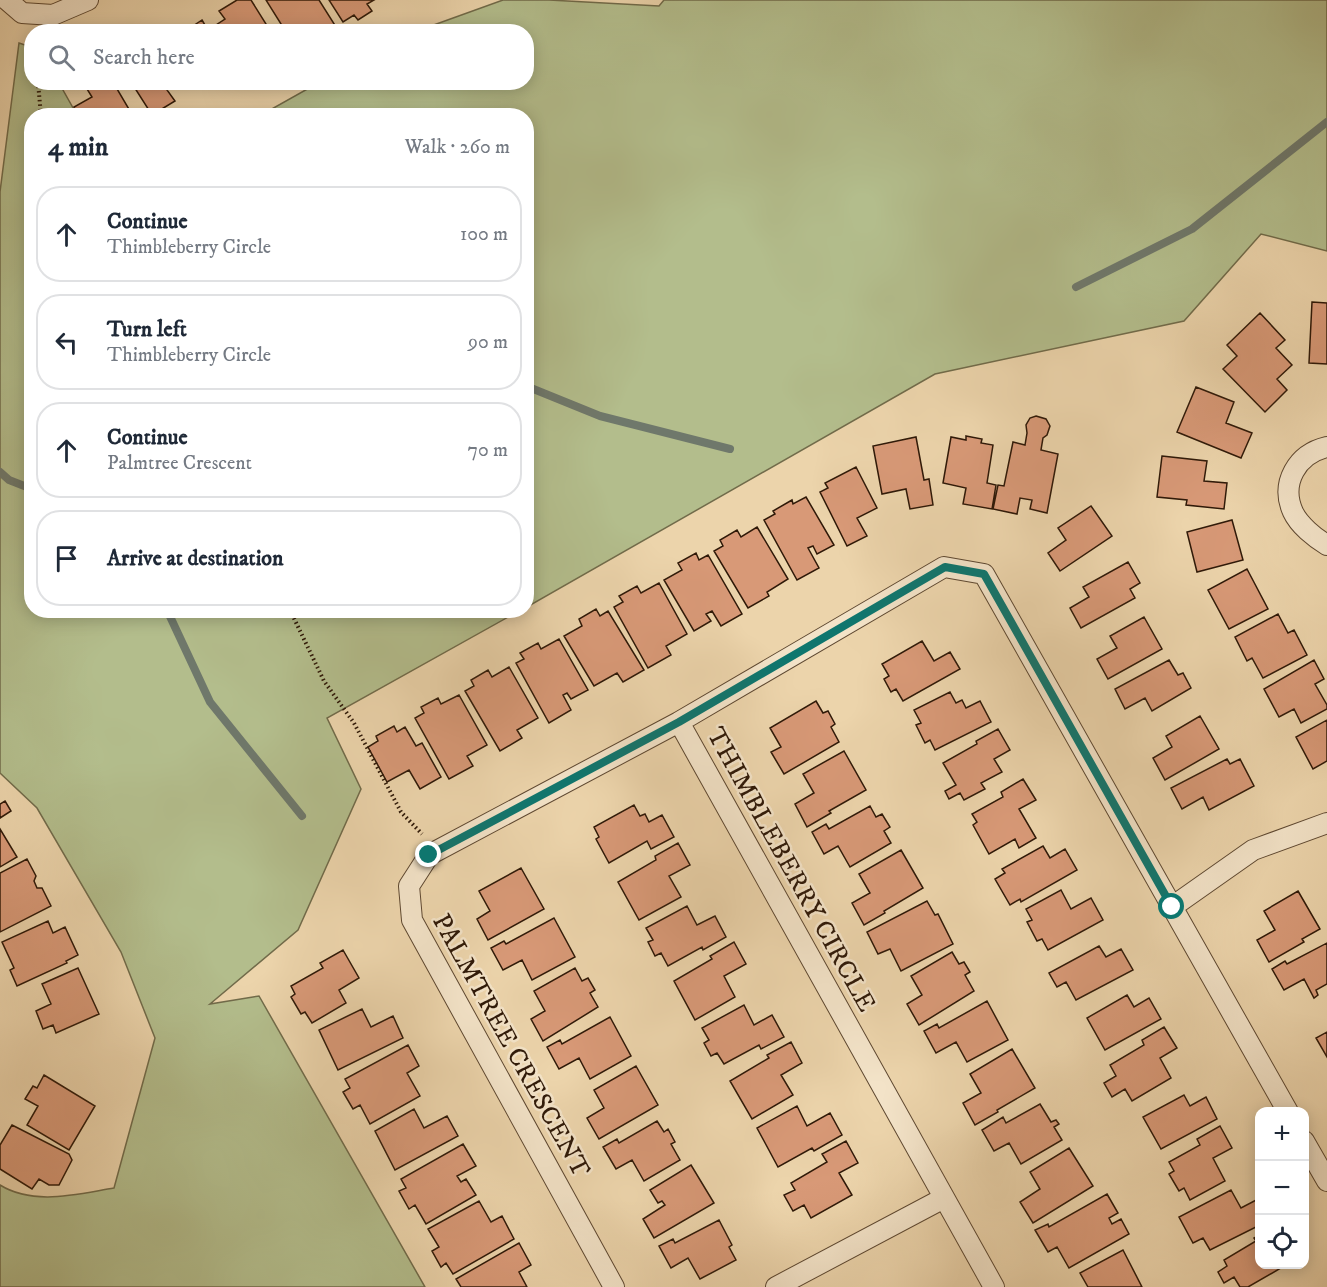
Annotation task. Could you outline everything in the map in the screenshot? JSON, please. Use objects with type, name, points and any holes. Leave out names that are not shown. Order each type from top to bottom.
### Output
[{"type":"street","points":[[7,0],[22,13],[53,15],[87,0]]},
{"type":"street","points":[[1327,447],[1316,449],[1303,458],[1293,470],[1288,484],[1289,500],[1294,515],[1318,540],[1327,545]]},
{"type":"street","name":"THIMBLEBERRY CIRCLE","points":[[994,1287],[679,722],[945,567],[984,574],[1285,1107]]},
{"type":"street","name":"PALMTREE CRESCENT","points":[[614,1287],[412,920],[409,886],[429,855],[437,850],[679,722]]},
{"type":"street","points":[[1172,907],[1253,850],[1327,823]]},
{"type":"street","points":[[1309,1148],[1327,1181]]},
{"type":"street","points":[[776,1287],[944,1198]]},
{"type":"path","points":[[39,90],[40,108]]},
{"type":"path","points":[[294,618],[324,681],[354,723],[401,812],[437,850]]},
{"type":"green space","points":[[503,0],[659,6],[664,0],[1327,0],[1327,251],[1261,234],[1184,321],[935,374],[534,603],[534,108],[273,108],[306,90],[534,90],[534,24],[436,24]]},
{"type":"green space","points":[[19,43],[24,45],[24,90],[63,90],[73,108],[24,108],[24,618],[506,618],[327,718],[361,789],[298,930],[210,1004],[259,996],[425,1287],[0,1287],[0,1185],[13,1191],[41,1197],[56,1197],[114,1188],[155,1038],[121,952],[37,808],[0,773],[0,192]]},
{"type":"building","points":[[237,0],[251,0],[266,24],[218,24],[225,19],[219,11]]},
{"type":"building","points":[[266,0],[319,0],[334,24],[281,24]]},
{"type":"building","points":[[329,0],[374,0],[367,4],[372,11],[358,20],[354,15],[343,22]]},
{"type":"building","points":[[88,90],[118,90],[128,108],[75,108],[92,97]]},
{"type":"building","points":[[136,90],[167,90],[175,101],[164,108],[148,108]]},
{"type":"building","points":[[1312,302],[1327,303],[1327,364],[1309,363]]},
{"type":"building","points":[[1260,313],[1285,340],[1276,348],[1292,365],[1277,379],[1287,390],[1265,412],[1223,369],[1237,356],[1227,345]]},
{"type":"building","points":[[1196,387],[1234,402],[1226,423],[1252,433],[1241,458],[1177,432]]},
{"type":"building","points":[[1036,416],[1046,419],[1050,426],[1047,435],[1043,438],[1041,450],[1058,454],[1047,513],[1030,509],[1032,500],[1020,498],[1017,514],[993,509],[998,485],[1004,486],[1013,442],[1025,445],[1026,425],[1030,418]]},
{"type":"building","points":[[966,436],[982,439],[981,443],[993,445],[987,483],[996,485],[992,509],[963,504],[966,488],[943,483],[951,437],[966,440]]},
{"type":"building","points":[[916,437],[924,480],[929,479],[933,505],[910,509],[906,489],[882,494],[873,446]]},
{"type":"building","points":[[1162,456],[1207,461],[1204,481],[1227,483],[1224,509],[1186,505],[1187,500],[1157,497]]},
{"type":"building","points":[[856,467],[877,508],[857,518],[867,536],[847,546],[820,492],[828,488],[825,483]]},
{"type":"building","points":[[806,497],[834,545],[817,554],[813,546],[808,548],[819,568],[797,580],[764,520],[775,514],[773,511],[792,500],[793,504]]},
{"type":"building","points":[[1091,506],[1112,536],[1060,571],[1048,553],[1066,540],[1058,528]]},
{"type":"building","points":[[1232,520],[1243,560],[1197,572],[1187,532]]},
{"type":"building","points":[[757,527],[788,579],[767,592],[769,596],[748,608],[714,551],[723,546],[720,540],[737,530],[741,537]]},
{"type":"building","points":[[696,553],[699,560],[708,555],[742,614],[721,626],[712,611],[706,614],[711,621],[694,631],[664,580],[682,570],[678,563]]},
{"type":"building","points":[[1128,562],[1140,583],[1130,589],[1135,598],[1081,628],[1070,608],[1089,597],[1083,587]]},
{"type":"building","points":[[1247,569],[1268,609],[1229,629],[1208,590]]},
{"type":"building","points":[[659,583],[687,634],[666,646],[671,655],[648,668],[614,607],[623,602],[619,596],[637,586],[641,593]]},
{"type":"building","points":[[596,609],[600,616],[608,611],[644,670],[623,682],[617,673],[594,686],[564,636],[582,626],[579,619]]},
{"type":"building","points":[[1278,614],[1288,633],[1294,630],[1307,655],[1263,678],[1252,658],[1247,661],[1235,637]]},
{"type":"building","points":[[1144,617],[1162,649],[1108,679],[1097,659],[1117,648],[1110,636]]},
{"type":"building","points":[[559,639],[588,690],[571,699],[567,693],[563,695],[571,710],[549,723],[516,663],[524,659],[520,653],[538,643],[541,649]]},
{"type":"building","points":[[922,641],[934,661],[950,652],[960,669],[903,701],[896,689],[891,692],[884,679],[889,676],[882,664]]},
{"type":"building","points":[[1169,660],[1178,675],[1183,673],[1191,688],[1152,711],[1145,698],[1125,709],[1115,689]]},
{"type":"building","points":[[1314,660],[1324,679],[1315,684],[1327,709],[1301,723],[1294,709],[1279,717],[1264,689]]},
{"type":"building","points":[[509,667],[538,718],[517,730],[522,738],[500,751],[465,691],[474,686],[471,680],[488,670],[492,677]]},
{"type":"building","points":[[950,692],[956,703],[962,700],[966,708],[980,701],[991,722],[935,750],[930,740],[925,743],[916,725],[921,723],[914,710]]},
{"type":"building","points":[[459,695],[487,745],[467,756],[473,766],[449,779],[415,718],[424,713],[421,707],[438,698],[441,704]]},
{"type":"building","points":[[816,701],[823,713],[828,711],[835,724],[831,727],[839,742],[784,774],[771,752],[781,747],[770,728]]},
{"type":"building","points":[[1200,716],[1219,749],[1165,780],[1153,758],[1172,747],[1166,736]]},
{"type":"building","points":[[1327,720],[1327,761],[1313,769],[1296,737]]},
{"type":"building","points":[[394,726],[397,732],[405,727],[416,746],[422,743],[441,777],[420,789],[409,770],[387,782],[368,747],[378,741],[376,736]]},
{"type":"building","points":[[998,729],[1010,750],[994,759],[1002,772],[981,783],[985,789],[964,800],[960,793],[949,799],[945,791],[956,785],[943,763]]},
{"type":"building","points":[[844,751],[866,790],[829,811],[831,813],[807,827],[795,804],[814,793],[803,774]]},
{"type":"building","points":[[1227,759],[1230,764],[1240,759],[1254,786],[1209,810],[1203,797],[1182,809],[1171,788]]},
{"type":"building","points":[[1023,779],[1036,800],[1019,809],[1036,838],[1019,848],[1015,839],[989,854],[973,825],[977,822],[972,814],[1003,797],[1001,792]]},
{"type":"building","points":[[5,801],[11,811],[0,818],[0,804]]},
{"type":"building","points":[[634,805],[640,816],[645,814],[649,822],[662,815],[674,837],[651,849],[647,841],[609,863],[596,839],[599,837],[594,827]]},
{"type":"building","points":[[870,806],[876,817],[882,814],[890,827],[884,831],[891,843],[850,867],[838,846],[824,854],[812,832],[826,824],[829,829]]},
{"type":"building","points":[[0,829],[17,857],[0,867]]},
{"type":"building","points":[[678,843],[690,865],[669,876],[681,897],[639,920],[618,882],[656,860],[655,856]]},
{"type":"building","points":[[1043,846],[1050,858],[1065,849],[1077,870],[1021,902],[1020,899],[1010,905],[995,879],[1005,873],[1002,869]]},
{"type":"building","points":[[901,850],[923,888],[864,925],[852,903],[870,893],[859,874]]},
{"type":"building","points":[[27,859],[36,876],[34,881],[37,888],[42,888],[51,906],[0,932],[0,873]]},
{"type":"building","points":[[521,868],[544,909],[488,940],[477,919],[490,911],[479,891]]},
{"type":"building","points":[[1061,890],[1071,909],[1091,898],[1103,920],[1048,950],[1042,939],[1037,941],[1027,922],[1032,920],[1026,909]]},
{"type":"building","points":[[1298,891],[1320,929],[1302,939],[1304,942],[1269,962],[1257,940],[1275,930],[1264,911]]},
{"type":"building","points":[[927,901],[935,915],[938,914],[953,944],[901,971],[890,949],[878,954],[867,932]]},
{"type":"building","points":[[687,906],[697,925],[715,916],[726,937],[668,966],[661,953],[655,956],[648,942],[653,940],[646,928]]},
{"type":"building","points":[[554,918],[575,957],[532,980],[522,960],[503,970],[491,948],[504,941],[506,944]]},
{"type":"building","points":[[48,921],[53,933],[65,927],[78,955],[66,961],[67,963],[17,986],[10,970],[14,968],[2,942]]},
{"type":"building","points":[[734,942],[746,964],[724,976],[735,997],[695,1020],[674,981],[712,959],[710,956]]},
{"type":"building","points":[[1327,943],[1327,984],[1316,990],[1318,995],[1314,998],[1304,979],[1284,990],[1272,969],[1285,961],[1287,964]]},
{"type":"building","points":[[1099,946],[1106,957],[1121,949],[1133,970],[1076,1000],[1066,982],[1057,987],[1049,973]]},
{"type":"building","points":[[343,950],[359,978],[339,990],[346,1003],[312,1023],[305,1012],[301,1014],[291,997],[295,994],[291,986],[323,968],[320,963]]},
{"type":"building","points":[[952,952],[959,964],[964,962],[970,972],[965,975],[974,991],[919,1025],[907,1004],[922,995],[911,976]]},
{"type":"building","points":[[78,968],[99,1014],[56,1033],[53,1025],[43,1029],[36,1011],[51,1004],[42,984]]},
{"type":"building","points":[[575,968],[582,981],[588,978],[595,990],[590,993],[598,1007],[543,1041],[531,1019],[545,1011],[534,991]]},
{"type":"building","points":[[1127,995],[1134,1007],[1149,998],[1161,1019],[1105,1050],[1087,1018]]},
{"type":"building","points":[[987,1001],[1008,1040],[967,1062],[956,1042],[936,1053],[924,1031],[937,1024],[939,1028]]},
{"type":"building","points":[[744,1005],[754,1025],[772,1015],[784,1037],[761,1049],[759,1045],[724,1064],[717,1053],[711,1056],[704,1043],[709,1040],[702,1028]]},
{"type":"building","points":[[362,1009],[371,1027],[393,1016],[403,1038],[338,1070],[319,1030]]},
{"type":"building","points":[[610,1017],[631,1056],[590,1079],[579,1058],[559,1069],[547,1047],[560,1040],[562,1044]]},
{"type":"building","points":[[1164,1027],[1177,1048],[1160,1058],[1171,1078],[1132,1101],[1125,1089],[1112,1097],[1104,1083],[1116,1076],[1110,1065],[1144,1045],[1142,1040]]},
{"type":"building","points":[[1327,1032],[1327,1057],[1316,1038]]},
{"type":"building","points":[[791,1042],[802,1063],[781,1075],[793,1095],[752,1119],[730,1081],[769,1058],[767,1055]]},
{"type":"building","points":[[408,1045],[419,1066],[407,1073],[420,1096],[370,1124],[360,1105],[353,1109],[343,1092],[350,1088],[345,1079]]},
{"type":"building","points":[[1012,1049],[1035,1088],[975,1125],[963,1103],[981,1093],[970,1074]]},
{"type":"building","points":[[636,1066],[658,1105],[599,1139],[587,1118],[604,1108],[594,1090]]},
{"type":"building","points":[[44,1075],[95,1106],[69,1150],[27,1125],[38,1106],[25,1099],[33,1086],[37,1088]]},
{"type":"building","points":[[1184,1095],[1190,1106],[1206,1097],[1217,1119],[1161,1149],[1143,1117]]},
{"type":"building","points":[[1040,1104],[1051,1122],[1056,1120],[1059,1124],[1054,1127],[1062,1140],[1021,1164],[1009,1143],[994,1151],[982,1130],[1003,1117],[1006,1123]]},
{"type":"building","points":[[797,1106],[807,1126],[830,1113],[842,1135],[778,1167],[757,1128]]},
{"type":"building","points":[[414,1109],[424,1128],[447,1116],[458,1136],[395,1170],[375,1131]]},
{"type":"building","points":[[657,1121],[664,1132],[668,1129],[675,1142],[671,1144],[680,1160],[644,1181],[632,1160],[616,1169],[603,1147],[617,1139],[619,1143]]},
{"type":"building","points":[[12,1125],[69,1154],[72,1160],[59,1185],[49,1185],[39,1179],[32,1189],[0,1169],[0,1145]]},
{"type":"building","points":[[1220,1126],[1232,1148],[1213,1158],[1225,1181],[1190,1200],[1184,1188],[1179,1191],[1169,1174],[1174,1171],[1169,1162],[1200,1145],[1197,1139]]},
{"type":"building","points":[[846,1141],[858,1163],[839,1173],[852,1195],[811,1218],[804,1205],[793,1211],[784,1195],[795,1190],[791,1183],[827,1162],[822,1154]]},
{"type":"building","points":[[463,1144],[476,1166],[457,1176],[461,1182],[466,1179],[476,1195],[426,1224],[415,1205],[409,1209],[399,1191],[406,1188],[401,1179]]},
{"type":"building","points":[[1069,1148],[1093,1186],[1033,1223],[1020,1202],[1040,1189],[1030,1172]]},
{"type":"building","points":[[691,1165],[714,1203],[654,1238],[643,1219],[665,1205],[662,1201],[658,1203],[650,1190]]},
{"type":"building","points":[[1231,1190],[1241,1208],[1255,1201],[1255,1228],[1210,1250],[1203,1238],[1193,1243],[1179,1217]]},
{"type":"building","points":[[1107,1194],[1118,1213],[1109,1218],[1112,1224],[1121,1219],[1129,1234],[1069,1268],[1057,1247],[1048,1252],[1035,1230],[1048,1224],[1049,1227]]},
{"type":"building","points":[[479,1201],[491,1222],[502,1216],[514,1239],[453,1274],[446,1263],[441,1267],[432,1251],[439,1247],[428,1229]]},
{"type":"building","points":[[719,1220],[732,1245],[729,1247],[736,1260],[700,1279],[688,1258],[671,1268],[659,1246],[673,1239],[675,1243]]},
{"type":"building","points":[[1255,1242],[1255,1269],[1279,1269],[1248,1287],[1240,1287],[1234,1277],[1224,1283],[1218,1272],[1227,1266],[1224,1260]]},
{"type":"building","points":[[519,1243],[531,1265],[519,1272],[527,1287],[461,1287],[456,1279]]},
{"type":"building","points":[[1123,1250],[1142,1287],[1088,1287],[1080,1273]]},
{"type":"waterway","points":[[1076,287],[1192,229],[1327,122]]},
{"type":"waterway","points":[[534,389],[600,416],[730,449]]},
{"type":"waterway","points":[[0,472],[9,480],[24,486]]},
{"type":"waterway","points":[[171,618],[210,702],[302,816]]},
{"type":"route","points":[[429,855],[679,722],[945,567],[984,574],[1172,907]]}]
